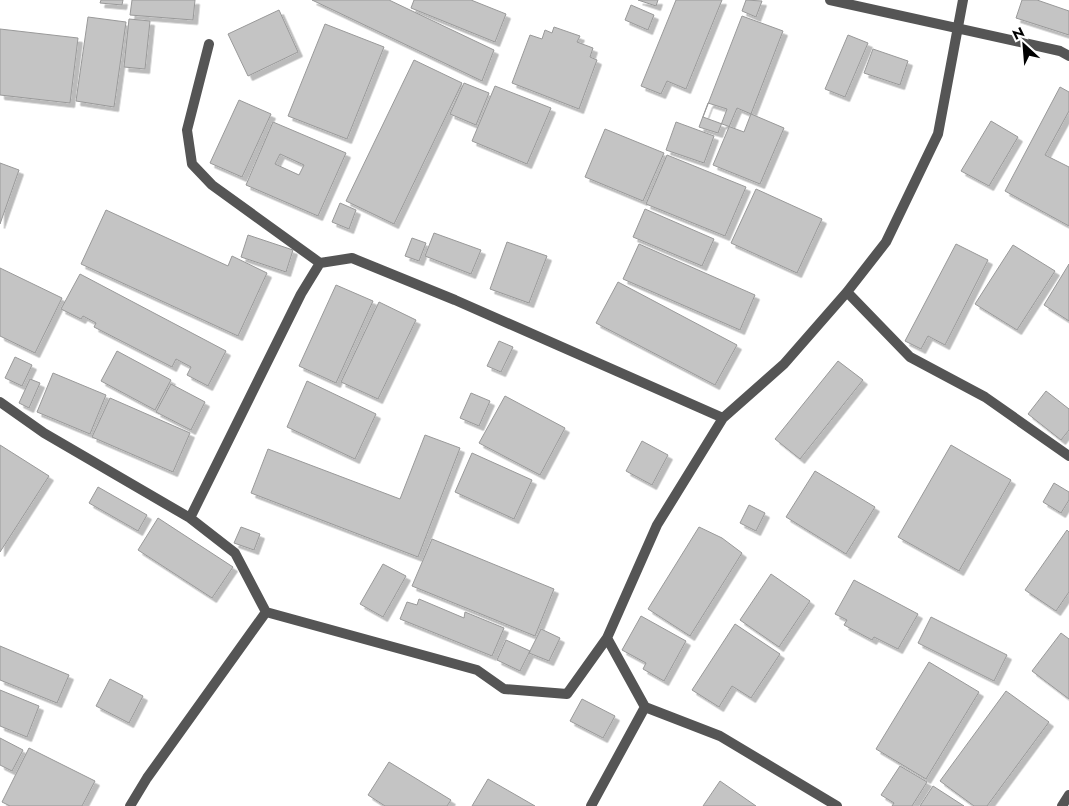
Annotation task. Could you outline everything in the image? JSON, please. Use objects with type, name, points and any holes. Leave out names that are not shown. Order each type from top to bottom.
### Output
[{"type":"street","points":[[830,0],[1060,51],[1069,56]]},
{"type":"street","points":[[0,402],[44,433],[190,518],[235,553],[266,612],[477,670],[504,689],[567,694],[607,638],[657,525],[723,418],[784,364],[847,292],[886,242],[938,134],[956,29],[963,0]]},
{"type":"street","points":[[209,44],[187,130],[192,164],[212,185],[320,263],[352,258],[455,300],[723,418]]},
{"type":"street","points":[[190,518],[301,294],[320,263]]},
{"type":"street","points":[[847,292],[910,357],[985,397],[1069,456]]},
{"type":"street","points":[[130,806],[147,778],[266,612]]},
{"type":"street","points":[[607,638],[644,707],[720,736],[837,806]]},
{"type":"street","points":[[591,806],[644,707]]},
{"type":"street","points":[[1062,806],[1069,795]]},
{"type":"building","points":[[101,0],[123,0],[122,5],[100,3]]},
{"type":"building","points":[[132,0],[195,0],[193,20],[130,15]]},
{"type":"building","points":[[312,0],[389,0],[494,50],[482,81]]},
{"type":"building","points":[[414,0],[471,0],[506,14],[495,42],[411,8]]},
{"type":"building","points":[[638,0],[658,0],[656,6]]},
{"type":"building","points":[[676,0],[722,0],[686,89],[667,81],[661,94],[641,86]]},
{"type":"building","points":[[746,0],[762,1],[756,17],[742,11]]},
{"type":"building","points":[[1022,0],[1037,0],[1069,11],[1069,35],[1016,18]]},
{"type":"building","points":[[631,5],[654,15],[648,30],[625,20]]},
{"type":"building","points":[[279,10],[298,52],[248,76],[228,34]]},
{"type":"building","points":[[742,16],[783,31],[744,132],[703,117]]},
{"type":"building","points":[[88,17],[126,22],[114,107],[76,101]]},
{"type":"building","points":[[129,19],[150,21],[145,69],[124,67]]},
{"type":"building","points":[[325,24],[384,47],[347,139],[288,116]]},
{"type":"building","points":[[554,27],[580,36],[577,42],[593,48],[590,57],[597,60],[579,109],[512,83],[530,35],[542,39],[545,30],[552,33]]},
{"type":"building","points":[[0,29],[78,38],[70,103],[0,95]]},
{"type":"building","points":[[848,35],[868,43],[845,97],[825,89]]},
{"type":"building","points":[[873,49],[908,61],[900,85],[864,73]]},
{"type":"building","points":[[414,60],[462,83],[394,224],[346,201]]},
{"type":"building","points":[[464,83],[489,93],[476,125],[450,114]]},
{"type":"building","points":[[495,86],[551,108],[527,164],[472,141]]},
{"type":"building","points":[[1060,87],[1069,92],[1069,111],[1045,155],[1069,167],[1069,226],[1005,191]]},
{"type":"building","points":[[239,100],[271,114],[242,177],[210,163]]},
{"type":"building","points":[[708,103],[727,109],[718,133],[699,127]]},
{"type":"building","points":[[737,108],[784,128],[760,184],[713,165]]},
{"type":"building","points":[[991,121],[1018,137],[989,186],[961,171]]},
{"type":"building","points":[[273,122],[346,153],[318,216],[246,185]],"holes":[[[280,154],[304,165],[299,175],[275,164]]]},
{"type":"building","points":[[676,122],[714,136],[704,163],[666,150]]},
{"type":"building","points":[[605,129],[664,153],[643,201],[585,177]]},
{"type":"building","points":[[667,155],[746,187],[725,236],[646,204]]},
{"type":"building","points":[[0,163],[19,170],[0,224]]},
{"type":"building","points":[[756,189],[822,219],[797,273],[731,243]]},
{"type":"building","points":[[340,203],[356,210],[349,229],[332,222]]},
{"type":"building","points":[[645,209],[714,239],[702,266],[633,237]]},
{"type":"building","points":[[106,210],[228,266],[232,256],[267,273],[238,336],[81,264]]},
{"type":"building","points":[[434,233],[481,250],[471,274],[425,256]]},
{"type":"building","points":[[248,235],[293,250],[286,272],[241,257]]},
{"type":"building","points":[[412,238],[426,243],[419,261],[405,256]]},
{"type":"building","points":[[507,242],[547,256],[529,303],[490,289]]},
{"type":"building","points":[[639,244],[755,295],[740,330],[623,279]]},
{"type":"building","points":[[956,244],[988,260],[945,345],[928,336],[921,349],[905,341]]},
{"type":"building","points":[[1013,245],[1055,271],[1017,330],[975,304]]},
{"type":"building","points":[[1069,264],[1069,321],[1044,305]]},
{"type":"building","points":[[0,268],[62,298],[35,353],[0,336]]},
{"type":"building","points":[[80,274],[226,351],[208,386],[187,375],[191,367],[176,359],[172,367],[94,327],[96,323],[83,316],[81,319],[61,309]]},
{"type":"building","points":[[618,282],[737,345],[715,385],[596,323]]},
{"type":"building","points":[[336,285],[373,301],[336,383],[299,366]]},
{"type":"building","points":[[379,302],[416,320],[378,399],[341,382]]},
{"type":"building","points":[[499,341],[513,347],[501,372],[487,366]]},
{"type":"building","points":[[117,351],[171,380],[155,410],[101,381]]},
{"type":"building","points":[[15,357],[32,365],[22,386],[5,378]]},
{"type":"building","points":[[838,361],[863,380],[800,459],[775,439]]},
{"type":"building","points":[[53,373],[106,395],[90,434],[37,412]]},
{"type":"building","points":[[30,379],[40,383],[29,408],[19,403]]},
{"type":"building","points":[[307,381],[376,414],[355,459],[287,427]]},
{"type":"building","points":[[171,384],[205,402],[191,430],[156,412]]},
{"type":"building","points":[[1046,391],[1069,409],[1069,430],[1061,440],[1028,414]]},
{"type":"building","points":[[471,393],[490,401],[479,426],[460,418]]},
{"type":"building","points":[[505,396],[565,428],[540,475],[479,443]]},
{"type":"building","points":[[110,398],[190,433],[173,472],[92,437]]},
{"type":"building","points":[[425,435],[460,448],[418,557],[251,493],[268,449],[400,499]]},
{"type":"building","points":[[642,441],[668,455],[652,485],[626,471]]},
{"type":"building","points":[[0,445],[49,476],[0,552]]},
{"type":"building","points":[[951,445],[1011,480],[959,571],[898,537]]},
{"type":"building","points":[[472,453],[532,480],[514,519],[455,492]]},
{"type":"building","points":[[815,471],[875,507],[846,554],[786,517]]},
{"type":"building","points":[[1054,483],[1069,492],[1069,500],[1061,513],[1043,502]]},
{"type":"building","points":[[98,487],[147,515],[138,531],[89,503]]},
{"type":"building","points":[[749,505],[765,513],[756,531],[740,523]]},
{"type":"building","points":[[158,518],[233,567],[212,598],[138,550]]},
{"type":"building","points":[[241,527],[260,534],[254,550],[234,543]]},
{"type":"building","points":[[699,527],[722,538],[742,553],[690,636],[648,609]]},
{"type":"building","points":[[1067,530],[1069,532],[1069,592],[1056,611],[1025,590]]},
{"type":"building","points":[[432,539],[554,589],[535,636],[412,586]]},
{"type":"building","points":[[383,564],[406,576],[383,617],[360,604]]},
{"type":"building","points":[[771,574],[810,601],[779,647],[740,620]]},
{"type":"building","points":[[854,580],[918,614],[898,649],[874,637],[872,640],[844,625],[847,620],[835,614]]},
{"type":"building","points":[[419,599],[464,618],[465,612],[504,628],[492,656],[400,619],[407,602],[417,605]]},
{"type":"building","points":[[641,616],[686,641],[664,681],[643,669],[646,663],[622,650]]},
{"type":"building","points":[[931,617],[1007,655],[994,681],[918,643]]},
{"type":"building","points":[[735,624],[780,654],[751,698],[732,686],[719,707],[692,690]]},
{"type":"building","points":[[541,629],[560,638],[549,661],[529,653]]},
{"type":"building","points":[[1061,633],[1069,639],[1069,699],[1032,671]]},
{"type":"building","points":[[506,640],[530,651],[520,671],[497,660]]},
{"type":"building","points":[[0,646],[69,675],[57,703],[0,680]]},
{"type":"building","points":[[929,662],[979,692],[926,779],[876,749]]},
{"type":"building","points":[[110,679],[143,696],[129,723],[96,706]]},
{"type":"building","points":[[0,690],[39,706],[27,737],[0,726]]},
{"type":"building","points":[[1006,691],[1049,722],[987,806],[974,806],[940,781]]},
{"type":"building","points":[[582,699],[615,716],[603,738],[570,721]]},
{"type":"building","points":[[0,738],[23,750],[12,771],[0,765]]},
{"type":"building","points":[[29,748],[95,781],[82,806],[10,806],[2,802]]},
{"type":"building","points":[[389,762],[451,800],[447,806],[385,806],[368,795]]},
{"type":"building","points":[[900,766],[927,782],[912,806],[892,806],[894,803],[881,795]]},
{"type":"building","points":[[488,779],[535,806],[472,806]]},
{"type":"building","points":[[720,781],[756,806],[703,806]]},
{"type":"building","points":[[933,786],[964,806],[920,806]]}]
